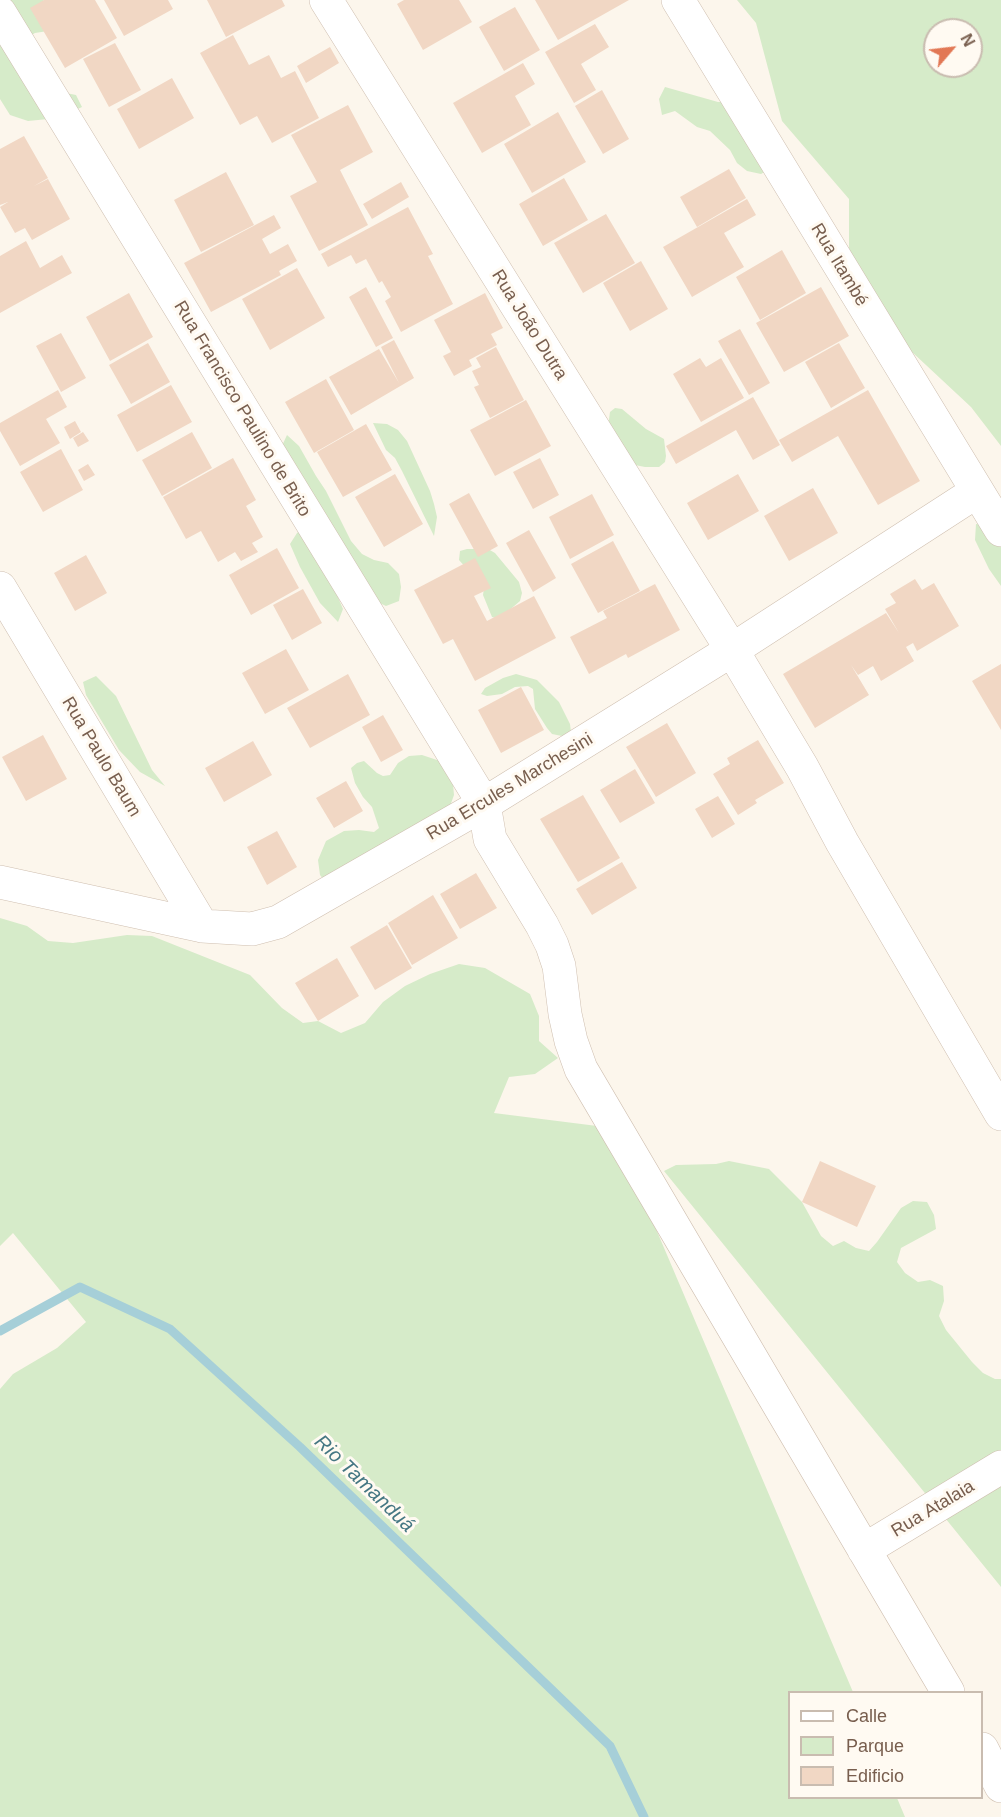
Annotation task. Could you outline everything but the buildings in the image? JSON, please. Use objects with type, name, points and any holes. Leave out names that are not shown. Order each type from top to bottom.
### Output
[{"type":"street","name":"Rua João Dutra","points":[[326,0],[732,650],[802,767],[842,842],[1001,1114]]},
{"type":"street","name":"Rua Itambé","points":[[678,0],[1001,530]]},
{"type":"street","name":"Rua Francisco Paulino de Brito","points":[[0,13],[484,804]]},
{"type":"street","name":"Rua Ercules Marchesini","points":[[0,882],[202,926],[252,929],[278,922],[484,804],[732,650],[976,492]]},
{"type":"street","name":"Rua Paulo Baum","points":[[0,588],[202,926]]},
{"type":"street","points":[[484,804],[489,839],[542,925],[560,966],[565,1014],[581,1069],[947,1691]]},
{"type":"street","name":"Rua Atalaia","points":[[864,1550],[1001,1467]]},
{"type":"street","points":[[983,1753],[1001,1786]]},
{"type":"green space","points":[[0,0],[44,0],[42,3],[48,31],[35,33],[23,40],[61,92],[76,95],[82,107],[58,118],[28,121],[10,115],[0,99]]},
{"type":"green space","points":[[737,0],[1001,0],[1001,446],[971,407],[897,338],[869,296],[849,248],[849,199],[782,121],[756,23]]},
{"type":"green space","points":[[665,87],[718,102],[731,101],[773,167],[761,174],[747,171],[737,163],[730,150],[710,131],[697,127],[675,111],[662,115],[659,99]]},
{"type":"green space","points":[[615,408],[622,409],[646,429],[664,439],[665,462],[659,467],[630,464],[608,427],[610,412]]},
{"type":"green space","points":[[373,423],[387,424],[398,430],[407,441],[434,504],[437,517],[434,536],[395,458],[386,450]]},
{"type":"green space","points":[[287,435],[299,446],[326,491],[351,541],[362,554],[388,563],[399,574],[401,587],[399,601],[386,606],[331,581],[343,609],[338,622],[320,603],[290,544],[307,524],[280,450]]},
{"type":"green space","points":[[976,524],[990,526],[1001,538],[1001,586],[989,569],[975,540]]},
{"type":"green space","points":[[488,549],[495,553],[519,582],[522,593],[520,601],[499,619],[492,617],[483,595],[484,588],[459,560],[460,551]]},
{"type":"green space","points":[[516,674],[537,680],[559,702],[570,724],[571,732],[567,737],[552,734],[547,728],[535,709],[533,689],[528,686],[515,687],[502,694],[487,696],[481,694],[485,688]]},
{"type":"green space","points":[[96,676],[116,696],[152,770],[165,786],[140,772],[119,750],[86,695],[83,682]]},
{"type":"green space","points":[[422,755],[443,762],[452,773],[454,795],[449,809],[324,880],[320,875],[318,860],[326,841],[344,831],[374,832],[379,828],[372,807],[355,783],[351,768],[364,761],[377,773],[383,776],[390,775],[398,763],[409,756]]},
{"type":"green space","points":[[0,918],[27,926],[48,941],[73,943],[127,935],[152,936],[250,975],[282,1008],[303,1023],[318,1021],[341,1033],[365,1023],[383,1002],[405,986],[459,964],[485,968],[530,994],[539,1016],[539,1041],[558,1058],[535,1074],[509,1077],[494,1113],[613,1128],[853,1691],[788,1691],[788,1799],[897,1799],[905,1817],[0,1817],[0,1389],[13,1374],[57,1348],[86,1322],[13,1233],[0,1246]]},
{"type":"green space","points":[[729,1161],[769,1169],[802,1202],[821,1236],[833,1246],[844,1241],[856,1248],[869,1251],[901,1208],[913,1201],[927,1202],[934,1215],[936,1229],[901,1248],[897,1262],[905,1273],[918,1282],[930,1280],[943,1286],[944,1301],[939,1316],[946,1330],[983,1373],[995,1379],[1001,1379],[1001,1587],[664,1171],[676,1165],[716,1164]]},
{"type":"waterway","name":"Rio Tamanduá","points":[[0,1331],[80,1287],[170,1329],[300,1447],[610,1746],[644,1817]]}]
